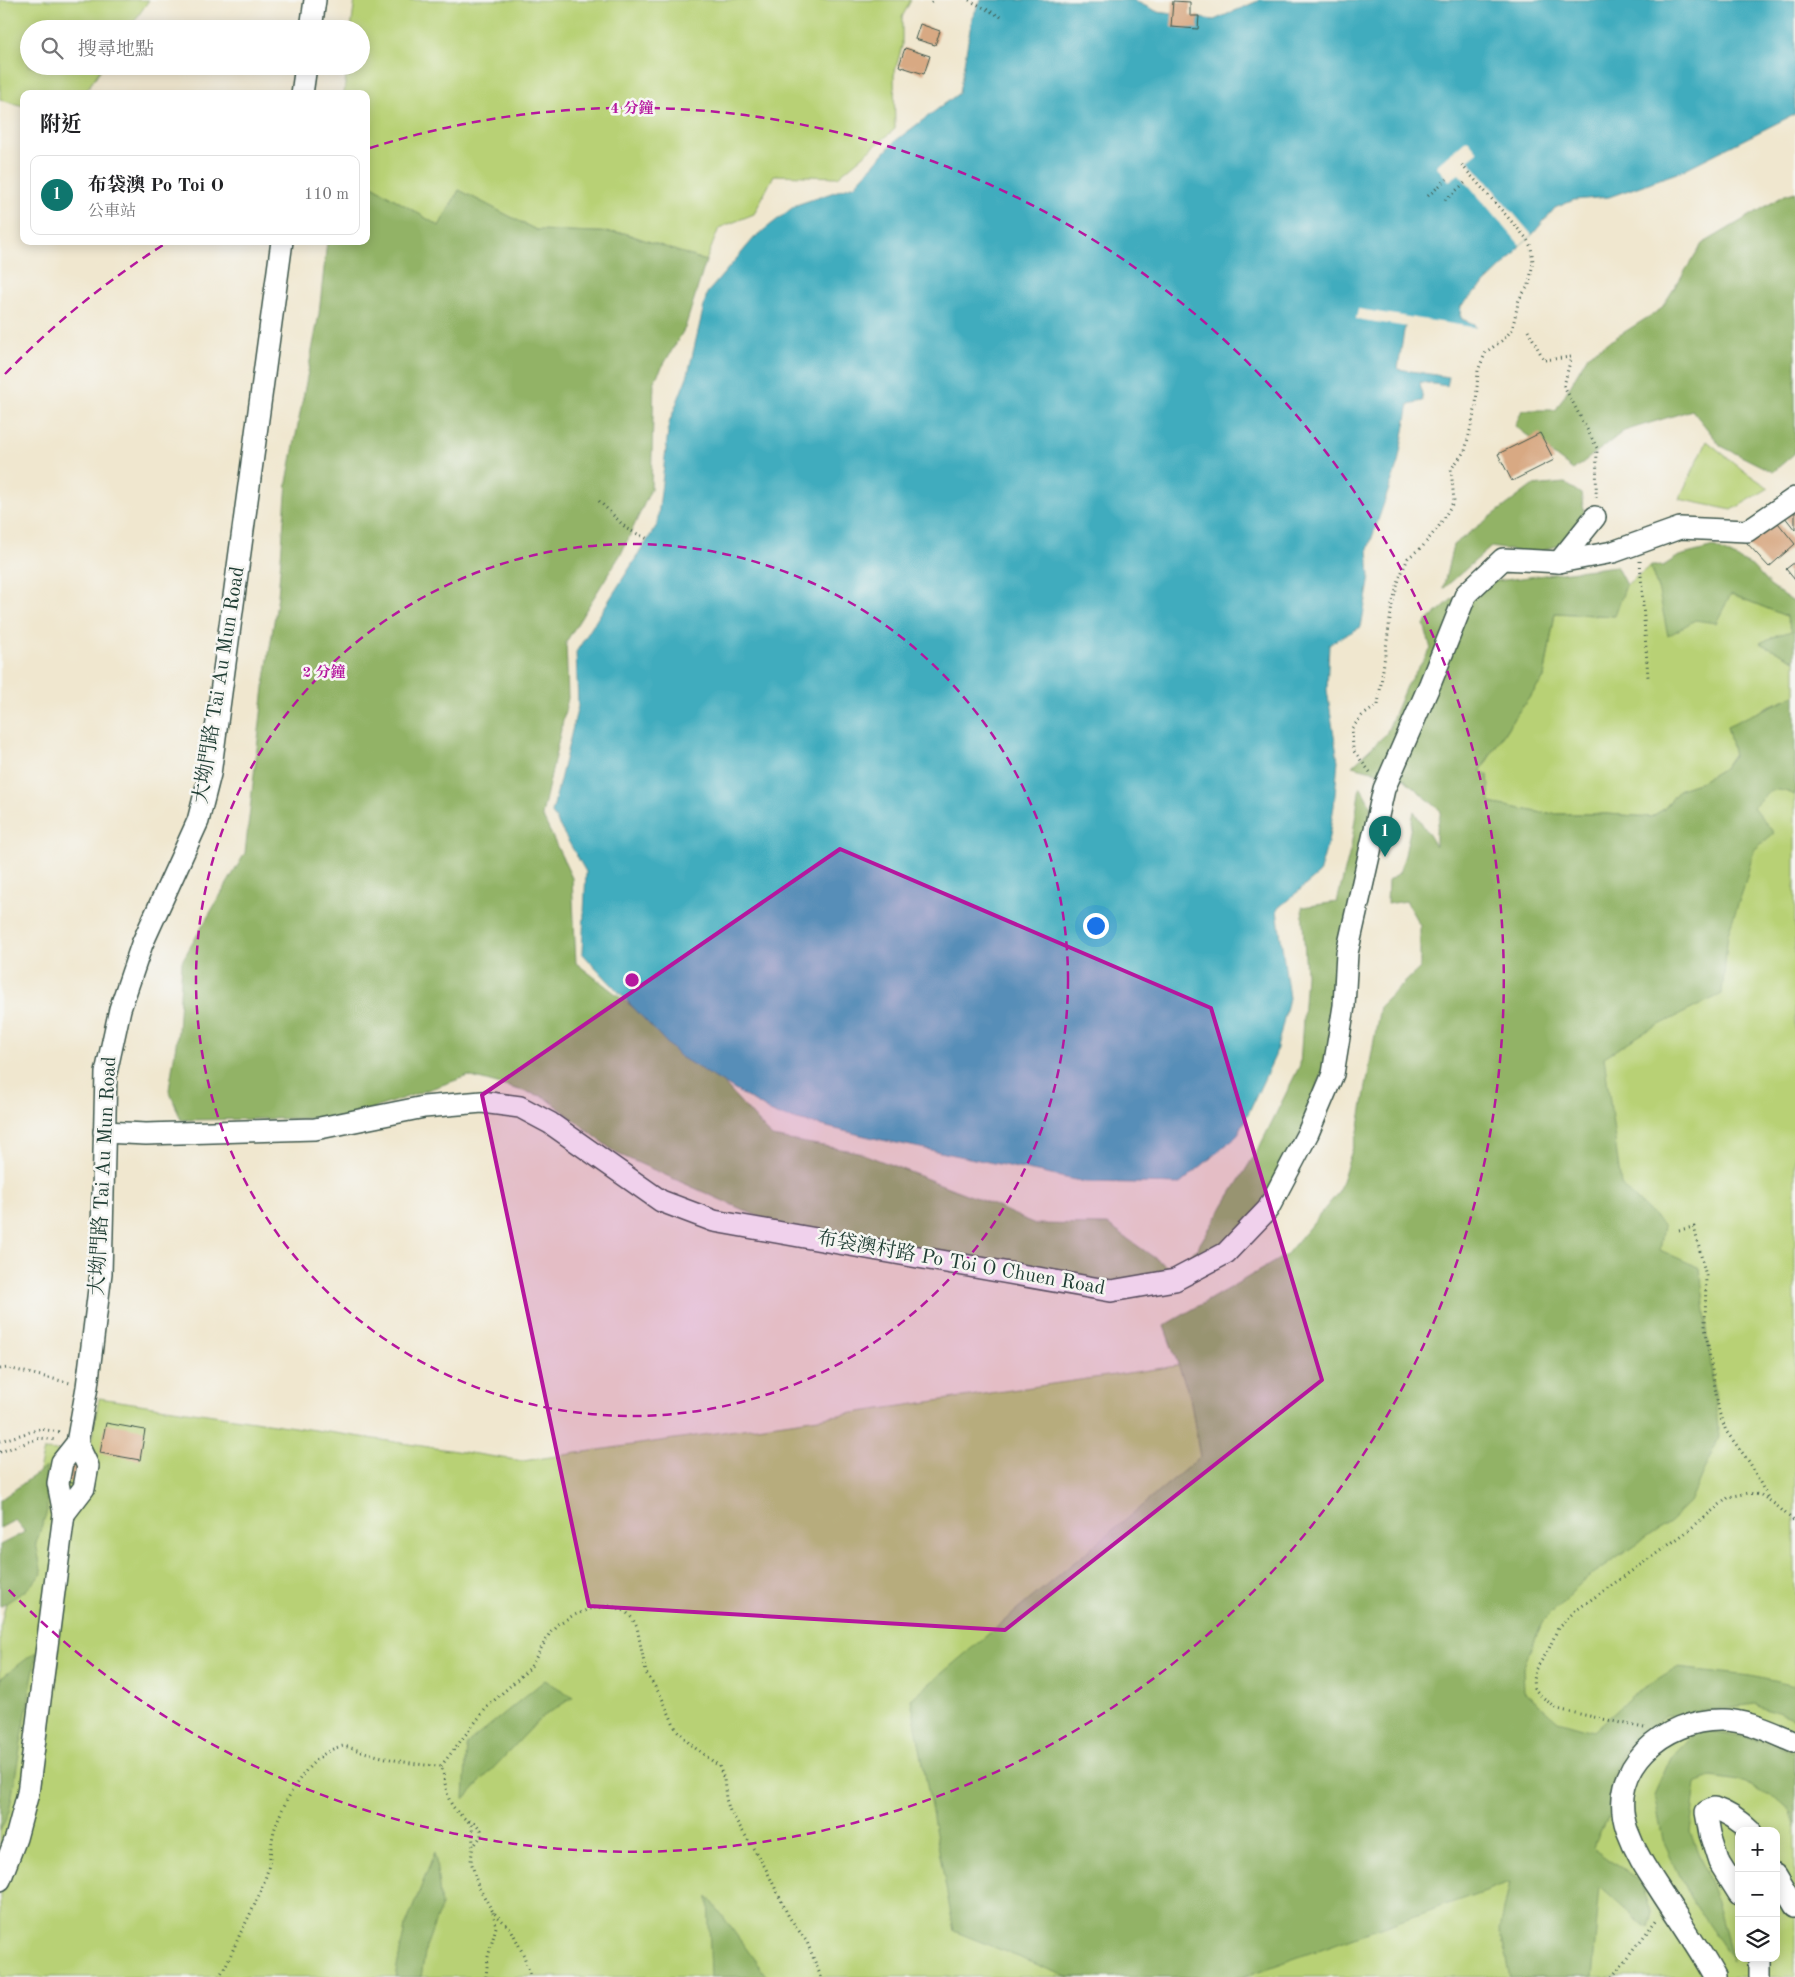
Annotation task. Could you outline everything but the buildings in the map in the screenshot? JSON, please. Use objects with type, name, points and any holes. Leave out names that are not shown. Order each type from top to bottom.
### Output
[{"type":"street","points":[[312,20],[315,0]]},
{"type":"street","points":[[303,90],[305,75]]},
{"type":"street","name":"大坳門路 Tai Au Mun Road","points":[[0,1880],[16,1838],[28,1792],[64,1514],[84,1488],[88,1466],[77,1443],[87,1387],[101,1273],[106,1073],[120,1009],[142,944],[198,821],[210,774],[281,245]]},
{"type":"street","name":"布袋澳村路 Po Toi O Chuen Road","points":[[104,1132],[146,1134],[315,1129],[424,1107],[482,1102],[520,1107],[550,1123],[661,1201],[714,1221],[1112,1291],[1175,1280],[1226,1253],[1268,1209],[1308,1133],[1333,1074],[1344,1006],[1347,953],[1384,789],[1430,684],[1466,594],[1503,559],[1559,562],[1613,552],[1680,528],[1747,531],[1795,498]]},
{"type":"street","points":[[1559,562],[1596,517]]},
{"type":"street","points":[[1715,1977],[1698,1948],[1639,1860],[1626,1828],[1624,1806],[1628,1779],[1640,1755],[1660,1738],[1690,1724],[1722,1720],[1746,1723],[1795,1742]]},
{"type":"street","points":[[1735,1888],[1719,1862],[1710,1834],[1706,1812],[1714,1808],[1726,1812],[1738,1819],[1746,1827]]},
{"type":"street","points":[[1780,1882],[1795,1908]]},
{"type":"street","points":[[1760,1962],[1760,1977]]},
{"type":"path","points":[[969,0],[1002,18]]},
{"type":"path","points":[[1384,789],[1353,750],[1352,728],[1362,716],[1378,705],[1392,605],[1399,579],[1408,558],[1423,546],[1439,526],[1454,501],[1451,469],[1465,451],[1476,406],[1478,370],[1486,352],[1503,340],[1512,330],[1519,299],[1529,285],[1533,262],[1531,247],[1527,239],[1460,163]]},
{"type":"path","points":[[1428,196],[1447,179]]},
{"type":"path","points":[[1445,200],[1466,182]]},
{"type":"path","points":[[1528,330],[1544,360],[1571,357],[1564,386],[1597,448],[1596,517]]},
{"type":"path","points":[[599,502],[627,529],[648,539]]},
{"type":"path","points":[[1640,542],[1648,676]]},
{"type":"path","points":[[1679,1230],[1694,1227],[1706,1276],[1706,1327],[1719,1412],[1726,1431],[1750,1464],[1768,1499],[1795,1522]]},
{"type":"path","points":[[0,1369],[8,1368],[87,1387]]},
{"type":"path","points":[[0,1441],[40,1429]]},
{"type":"path","points":[[0,1452],[40,1438]]},
{"type":"path","points":[[1669,1733],[1557,1709],[1547,1702],[1534,1688],[1535,1670],[1548,1651],[1558,1628],[1575,1611],[1684,1534],[1719,1503],[1728,1497],[1748,1493],[1768,1499]]},
{"type":"path","points":[[441,1766],[488,1706],[530,1668],[551,1631],[558,1624],[592,1608],[611,1606],[625,1611],[637,1627],[646,1673],[661,1696],[676,1729],[690,1744],[719,1766],[724,1779],[726,1799],[730,1811],[765,1867],[789,1917],[807,1942],[821,1977]]},
{"type":"path","points":[[219,1977],[255,1905],[267,1875],[274,1832],[282,1807],[295,1785],[312,1766],[328,1751],[344,1746],[388,1760],[415,1765],[441,1766]]},
{"type":"path","points":[[441,1766],[446,1778],[447,1794],[454,1808],[472,1826],[473,1847],[471,1862],[478,1886],[493,1912],[511,1930],[524,1956],[531,1977]]},
{"type":"path","points":[[468,1821],[475,1823],[481,1830],[481,1836],[473,1847]]},
{"type":"path","points":[[1613,1977],[1668,1904]]},
{"type":"path","points":[[486,1977],[488,1957],[496,1926],[493,1912]]},
{"type":"highlighted area","points":[[840,849],[1211,1008],[1322,1380],[1005,1630],[589,1606],[482,1095]]},
{"type":"green space","points":[[0,0],[149,0],[135,20],[20,20],[20,75],[97,75],[87,90],[20,90],[20,105],[0,100]]},
{"type":"green space","points":[[355,0],[911,0],[902,17],[902,46],[894,75],[895,129],[838,177],[774,175],[754,214],[719,228],[706,261],[624,233],[536,230],[459,190],[439,226],[370,184],[370,90],[344,90],[346,75],[370,75],[370,20],[352,20]]},
{"type":"green space","points":[[370,184],[439,226],[459,190],[536,230],[624,233],[706,261],[685,328],[654,381],[651,489],[622,552],[566,642],[568,698],[542,815],[572,878],[576,963],[706,1064],[772,1137],[858,1152],[984,1201],[1035,1224],[1108,1225],[1169,1268],[1196,1250],[1259,1148],[1300,1065],[1306,974],[1302,907],[1337,902],[1351,847],[1360,786],[1371,806],[1341,1020],[1276,1201],[1201,1270],[1154,1290],[775,1224],[616,1153],[545,1097],[468,1076],[346,1118],[181,1120],[169,1090],[178,1031],[182,961],[245,853],[265,679],[278,596],[287,482],[319,314],[327,245],[370,245]]},
{"type":"green space","points":[[1795,192],[1795,453],[1773,472],[1721,446],[1692,410],[1624,431],[1573,470],[1515,426],[1522,410],[1556,410],[1588,355],[1661,309],[1702,244],[1785,195]]},
{"type":"green space","points":[[1707,441],[1744,471],[1769,488],[1732,510],[1679,499]]},
{"type":"green space","points":[[1565,483],[1581,494],[1585,517],[1566,543],[1533,554],[1491,547],[1443,589],[1453,545],[1532,486]]},
{"type":"green space","points":[[1714,547],[1752,566],[1770,586],[1795,603],[1795,660],[1760,643],[1777,635],[1792,631],[1786,616],[1731,594],[1716,623],[1695,620],[1668,636],[1659,592],[1650,566],[1663,566],[1679,556]]},
{"type":"green space","points":[[1616,566],[1626,585],[1615,616],[1555,613],[1544,678],[1514,718],[1480,771],[1488,775],[1490,803],[1548,814],[1607,814],[1651,817],[1664,809],[1680,789],[1698,783],[1724,768],[1734,755],[1727,726],[1795,695],[1795,795],[1781,790],[1772,791],[1753,807],[1774,833],[1754,850],[1728,933],[1722,994],[1645,1032],[1604,1057],[1621,1185],[1664,1226],[1660,1250],[1700,1268],[1719,1437],[1690,1502],[1670,1521],[1582,1582],[1542,1623],[1523,1668],[1524,1691],[1558,1721],[1593,1731],[1633,1695],[1677,1668],[1751,1676],[1795,1686],[1795,1719],[1755,1704],[1666,1716],[1628,1745],[1613,1776],[1609,1814],[1593,1848],[1642,1883],[1651,1913],[1647,1928],[1600,1886],[1592,1977],[1510,1977],[1500,1929],[1510,1882],[1242,1977],[1068,1977],[954,1931],[911,1699],[1200,1457],[1190,1397],[1164,1326],[1286,1255],[1338,1193],[1358,1132],[1380,1006],[1420,968],[1420,926],[1406,901],[1387,904],[1388,881],[1399,873],[1405,855],[1414,811],[1436,846],[1436,832],[1441,811],[1404,779],[1352,766],[1386,734],[1406,686],[1431,649],[1424,624],[1451,600],[1489,582]]},
{"type":"green space","points":[[1650,566],[1659,592],[1731,594],[1786,616],[1792,631],[1777,635],[1761,643],[1795,660],[1795,695],[1764,708],[1724,768],[1698,783],[1680,789],[1664,809],[1651,817],[1607,814],[1548,814],[1489,803],[1488,775],[1480,772],[1514,718],[1544,678],[1555,613],[1614,616],[1626,585]]},
{"type":"green space","points":[[1795,750],[1795,1977],[0,1977],[0,1627],[44,1450],[89,1453],[99,1398],[523,1461],[1252,1355],[1675,860]]},
{"type":"green space","points":[[46,1467],[47,1511],[36,1543],[42,1574],[26,1590],[0,1607],[0,1545],[25,1532],[15,1520],[0,1528],[0,1500]]},
{"type":"green space","points":[[37,1651],[9,1812],[0,1831],[0,1679]]},
{"type":"green space","points":[[545,1680],[573,1697],[541,1718],[464,1799],[467,1744]]},
{"type":"green space","points":[[1698,1729],[1756,1739],[1795,1752],[1795,1827],[1790,1812],[1773,1797],[1738,1781],[1712,1777],[1696,1783],[1690,1832],[1717,1902],[1733,1960],[1690,1897],[1663,1840],[1654,1795],[1671,1757]]},
{"type":"green space","points":[[435,1852],[441,1906],[426,1947],[421,1977],[395,1977],[405,1927]]},
{"type":"green space","points":[[708,1896],[767,1977],[711,1977]]},
{"type":"water","points":[[981,0],[1133,0],[1158,12],[1214,20],[1260,0],[1795,0],[1795,114],[1677,173],[1609,197],[1574,200],[1555,208],[1532,235],[1520,245],[1513,256],[1461,306],[1460,315],[1462,319],[1474,324],[1477,333],[1407,322],[1398,369],[1449,377],[1447,386],[1420,382],[1423,401],[1409,404],[1398,463],[1368,549],[1370,577],[1361,627],[1329,644],[1327,690],[1338,761],[1334,806],[1328,842],[1319,874],[1277,909],[1289,998],[1275,1056],[1238,1135],[1180,1184],[1085,1182],[882,1140],[776,1115],[679,1056],[582,953],[586,872],[552,813],[578,706],[576,652],[657,525],[669,423],[688,374],[707,293],[755,237],[796,205],[855,185],[895,141],[959,93],[972,18]]},
{"type":"pier","points":[[1467,139],[1478,152],[1468,160],[1532,235],[1520,245],[1459,174],[1449,181],[1436,166]]},
{"type":"pier","points":[[1358,309],[1478,328],[1480,334],[1477,336],[1409,324],[1408,327],[1356,319]]},
{"type":"place","name":"布袋澳 Po Toi O","points":[[1385,857]]}]
